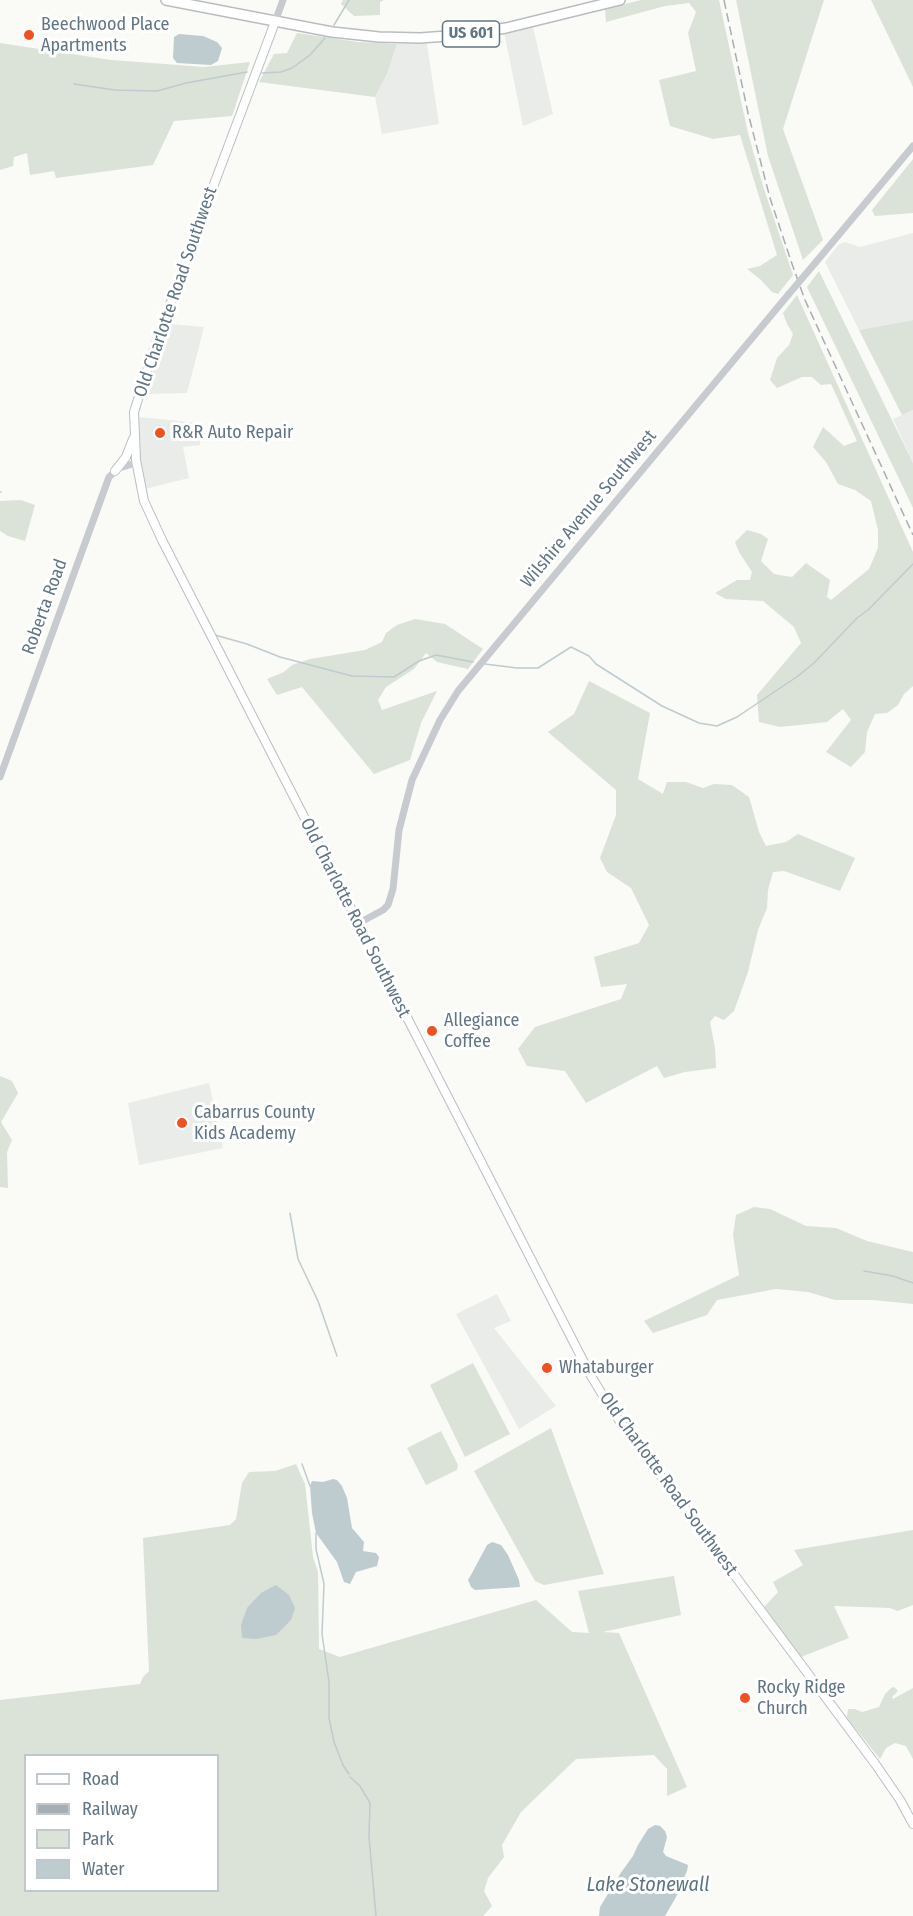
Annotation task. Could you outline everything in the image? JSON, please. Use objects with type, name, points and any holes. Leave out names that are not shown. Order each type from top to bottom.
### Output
[{"type":"highway","name":"US 601","points":[[166,0],[360,36],[438,38],[506,28],[620,0]]},
{"type":"main road","name":"Old Charlotte Road Southwest","points":[[275,22],[154,349],[134,412],[136,464],[144,501],[600,1392],[876,1765],[913,1824]]},
{"type":"main road","points":[[115,471],[126,457],[135,435]]},
{"type":"street","name":"Old Charlotte Road Southwest","points":[[275,22],[283,0]]},
{"type":"street","name":"Wilshire Avenue Southwest","points":[[359,923],[388,905],[393,889],[399,830],[412,780],[440,720],[458,691],[913,146]]},
{"type":"street","points":[[115,471],[124,466],[136,464]]},
{"type":"street","name":"Roberta Road","points":[[0,777],[109,477],[115,471]]},
{"type":"shaded area","points":[[533,27],[553,114],[523,126],[504,32]]},
{"type":"shaded area","points":[[397,44],[427,44],[439,124],[382,134],[375,97],[387,74]]},
{"type":"shaded area","points":[[913,233],[913,320],[859,330],[825,262],[838,245],[845,242],[860,247]]},
{"type":"shaded area","points":[[169,324],[204,327],[187,393],[144,394]]},
{"type":"shaded area","points":[[913,410],[913,463],[893,419]]},
{"type":"shaded area","points":[[138,417],[200,423],[200,445],[183,447],[189,478],[145,489],[139,463]]},
{"type":"shaded area","points":[[209,1083],[223,1148],[139,1165],[128,1103]]},
{"type":"shaded area","points":[[497,1294],[511,1321],[494,1328],[556,1406],[519,1429],[456,1314]]},
{"type":"green space","points":[[343,0],[384,0],[380,2],[380,15],[354,16],[341,4]]},
{"type":"green space","points":[[641,0],[719,0],[748,133],[793,275],[778,294],[772,292],[747,269],[760,266],[777,255],[740,135],[713,139],[670,126],[659,80],[696,71],[688,33],[696,12],[689,3],[665,6],[606,22],[605,9]]},
{"type":"green space","points":[[736,0],[824,0],[783,129],[823,240],[803,260],[768,156]]},
{"type":"green space","points":[[871,0],[913,0],[913,87]]},
{"type":"green space","points":[[297,33],[358,42],[397,44],[387,74],[375,97],[259,82],[274,54],[287,53]]},
{"type":"green space","points":[[0,43],[111,60],[204,67],[250,62],[232,116],[174,121],[153,165],[56,178],[54,171],[30,175],[27,153],[14,157],[13,166],[0,170]]},
{"type":"green space","points":[[913,159],[913,213],[875,216],[872,210]]},
{"type":"green space","points":[[819,271],[913,463],[913,508],[807,287]]},
{"type":"green space","points":[[797,295],[913,552],[913,686],[904,694],[898,705],[887,713],[875,714],[867,732],[865,752],[851,767],[826,752],[851,720],[843,709],[827,722],[780,727],[759,722],[757,695],[801,643],[794,627],[763,601],[726,599],[715,593],[737,580],[750,580],[752,572],[735,542],[747,530],[761,534],[768,539],[761,561],[774,574],[792,577],[806,563],[830,580],[827,597],[831,600],[869,569],[878,548],[878,530],[871,501],[855,490],[838,484],[826,462],[813,447],[823,427],[844,446],[857,441],[831,384],[821,385],[812,377],[802,377],[777,388],[770,380],[777,358],[789,345],[793,334],[783,313]]},
{"type":"green space","points":[[913,320],[913,410],[902,415],[859,330]]},
{"type":"green space","points":[[21,500],[35,505],[25,541],[0,531],[0,501]]},
{"type":"green space","points":[[415,619],[445,624],[483,649],[468,669],[437,662],[426,653],[414,669],[386,687],[378,700],[382,710],[437,691],[421,723],[410,760],[374,774],[302,687],[277,695],[267,679],[284,672],[292,665],[310,659],[365,650],[382,642],[386,633],[397,625]]},
{"type":"green space","points":[[589,681],[650,713],[638,779],[663,794],[667,782],[686,782],[703,788],[714,784],[732,785],[749,797],[759,832],[766,846],[786,842],[798,834],[855,858],[840,891],[784,871],[773,872],[768,890],[767,908],[758,930],[748,972],[734,1011],[724,1020],[715,1016],[710,1022],[716,1068],[685,1072],[664,1078],[657,1066],[586,1103],[565,1071],[527,1066],[518,1049],[535,1027],[621,999],[627,984],[601,987],[594,957],[639,943],[649,925],[631,888],[607,872],[600,858],[616,815],[616,790],[548,732],[574,714]]},
{"type":"green space","points":[[0,1076],[12,1081],[18,1093],[1,1122],[12,1140],[7,1152],[8,1188],[0,1187]]},
{"type":"green space","points":[[754,1207],[770,1209],[806,1226],[836,1228],[867,1241],[913,1252],[913,1304],[873,1300],[835,1300],[808,1292],[776,1289],[717,1300],[707,1315],[653,1333],[644,1321],[739,1275],[733,1235],[736,1215]]},
{"type":"green space","points":[[473,1363],[510,1434],[465,1457],[430,1385]]},
{"type":"green space","points":[[551,1428],[604,1574],[544,1585],[535,1581],[474,1471]]},
{"type":"green space","points":[[441,1431],[458,1465],[457,1470],[426,1485],[407,1448]]},
{"type":"green space","points":[[296,1464],[305,1484],[313,1557],[318,1572],[319,1649],[340,1657],[536,1600],[572,1632],[589,1633],[578,1591],[674,1576],[681,1615],[603,1632],[619,1633],[687,1787],[667,1796],[667,1769],[654,1755],[576,1759],[521,1812],[502,1845],[504,1857],[488,1878],[484,1891],[492,1906],[483,1916],[0,1916],[0,1700],[140,1684],[149,1671],[143,1538],[230,1525],[236,1519],[242,1483],[249,1472],[275,1471]]},
{"type":"green space","points":[[913,1530],[913,1605],[898,1611],[890,1608],[834,1606],[849,1638],[801,1657],[764,1607],[778,1592],[773,1582],[803,1565],[794,1550]]},
{"type":"green space","points":[[894,1687],[898,1691],[892,1697],[893,1699],[913,1688],[913,1759],[906,1746],[895,1743],[886,1748],[880,1759],[847,1718],[848,1709],[862,1712],[879,1707],[885,1694]]},
{"type":"water","points":[[179,34],[203,36],[217,42],[222,48],[218,61],[211,65],[177,63],[173,58],[174,37]]},
{"type":"water","points":[[333,1479],[342,1486],[347,1498],[352,1528],[364,1542],[363,1551],[376,1553],[379,1557],[377,1566],[356,1572],[350,1584],[344,1582],[337,1562],[316,1533],[312,1513],[310,1486],[312,1481],[323,1482]]},
{"type":"water","points":[[492,1542],[501,1545],[508,1555],[520,1587],[475,1590],[471,1587],[468,1580],[487,1545]]},
{"type":"water","points":[[276,1585],[289,1595],[295,1608],[291,1620],[276,1635],[256,1639],[242,1638],[241,1625],[247,1608],[261,1593]]},
{"type":"water","name":"Lake Stonewall","points":[[655,1825],[665,1831],[667,1837],[663,1852],[666,1856],[688,1865],[676,1897],[665,1916],[599,1916],[600,1907],[620,1874],[648,1829]]},
{"type":"waterway","points":[[334,25],[349,0]]},
{"type":"waterway","points":[[262,73],[281,72],[292,68],[310,55],[325,38]]},
{"type":"waterway","points":[[74,84],[115,90],[157,91],[186,83],[247,72]]},
{"type":"waterway","points":[[485,664],[538,668],[571,647],[589,656],[596,664],[662,706],[699,723],[717,726],[737,717],[814,663],[913,564]]},
{"type":"waterway","points":[[204,613],[209,623]]},
{"type":"waterway","points":[[215,635],[280,657],[352,676],[394,677],[419,661],[436,655],[473,662]]},
{"type":"waterway","points":[[290,1213],[298,1259],[318,1301],[337,1356]]},
{"type":"waterway","points":[[864,1271],[893,1276],[913,1283]]},
{"type":"waterway","points":[[302,1464],[310,1486]]},
{"type":"waterway","points":[[316,1533],[316,1549],[324,1584],[322,1634],[329,1682],[329,1718],[334,1742],[349,1774]]},
{"type":"waterway","points":[[350,1777],[360,1786],[370,1803],[369,1837],[376,1916]]},
{"type":"railway","points":[[724,0],[748,113],[770,198],[791,261],[805,300],[913,535]]},
{"type":"place","name":"Beechwood Place Apartments","points":[[29,35]]},
{"type":"place","name":"R&R Auto Repair","points":[[160,433]]},
{"type":"place","name":"Allegiance Coffee","points":[[432,1031]]},
{"type":"place","name":"Cabarrus County Kids Academy","points":[[182,1123]]},
{"type":"place","name":"Whataburger","points":[[547,1368]]},
{"type":"place","name":"Rocky Ridge Church","points":[[745,1698]]}]
